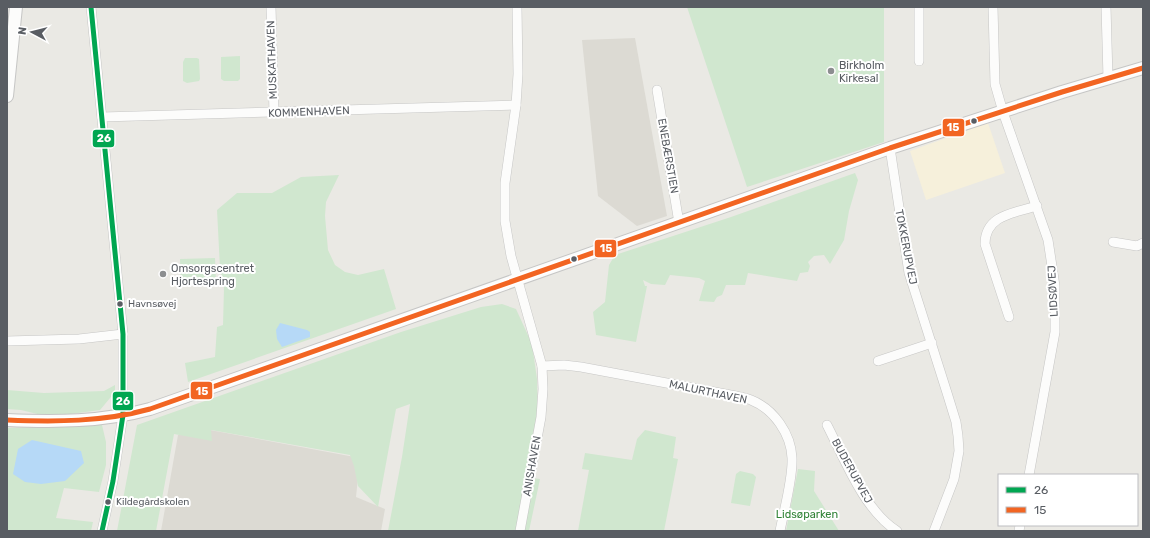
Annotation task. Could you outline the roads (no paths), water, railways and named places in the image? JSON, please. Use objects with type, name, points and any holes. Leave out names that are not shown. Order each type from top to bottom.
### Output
[{"type":"street","points":[[10,62],[12,7]]},
{"type":"street","points":[[7,96],[16,7]]},
{"type":"street","points":[[91,7],[123,334],[123,415],[114,481],[102,531]]},
{"type":"street","name":"MUSKATHAVEN","points":[[271,7],[274,113]]},
{"type":"street","points":[[517,7],[518,50],[516,105],[505,183],[506,228],[511,256],[542,366]]},
{"type":"street","points":[[919,7],[920,61]]},
{"type":"street","name":"LIDSØVEJ","points":[[993,7],[995,84],[1003,112],[1048,240],[1055,286],[1055,332],[1029,474]]},
{"type":"street","points":[[1106,7],[1108,78]]},
{"type":"street","points":[[7,420],[53,422],[102,419],[150,409],[890,148],[1143,68]]},
{"type":"street","name":"ENEBÆRSTIEN","points":[[656,90],[679,223]]},
{"type":"street","name":"KOMMENHAVEN","points":[[102,118],[516,105]]},
{"type":"street","name":"TOKKERUPVEJ","points":[[890,148],[909,273],[956,422],[959,451],[954,479],[934,531]]},
{"type":"street","points":[[1009,317],[985,244],[985,236],[987,229],[998,218],[1037,206]]},
{"type":"street","points":[[1113,242],[1138,246],[1143,243]]},
{"type":"street","points":[[7,341],[79,339],[123,334]]},
{"type":"street","points":[[878,361],[932,343]]},
{"type":"street","name":"MALURTHAVEN","points":[[542,366],[564,365],[608,372],[736,396],[752,400],[762,406],[780,423],[790,445],[792,457],[792,470],[780,531]]},
{"type":"street","name":"ANISHAVEN","points":[[520,531],[541,417],[542,366]]},
{"type":"street","name":"BUDERUPVEJ","points":[[827,425],[862,492],[871,506],[881,518],[897,531]]},
{"type":"water","points":[[280,323],[307,330],[310,332],[310,337],[282,347],[277,339],[276,330]]},
{"type":"water","points":[[32,440],[81,451],[84,463],[65,481],[41,484],[25,482],[13,474],[18,449]]},
{"type":"place","name":"Birkholm Kirkesal","points":[[831,71]]},
{"type":"place","name":"Omsorgscentret Hjortespring","points":[[163,274]]},
{"type":"place","name":"Havnsøvej","points":[[120,304]]},
{"type":"place","name":"Kildegårdskolen","points":[[108,502]]},
{"type":"park label","name":"Lidsøparken","points":[[807,514]]}]
